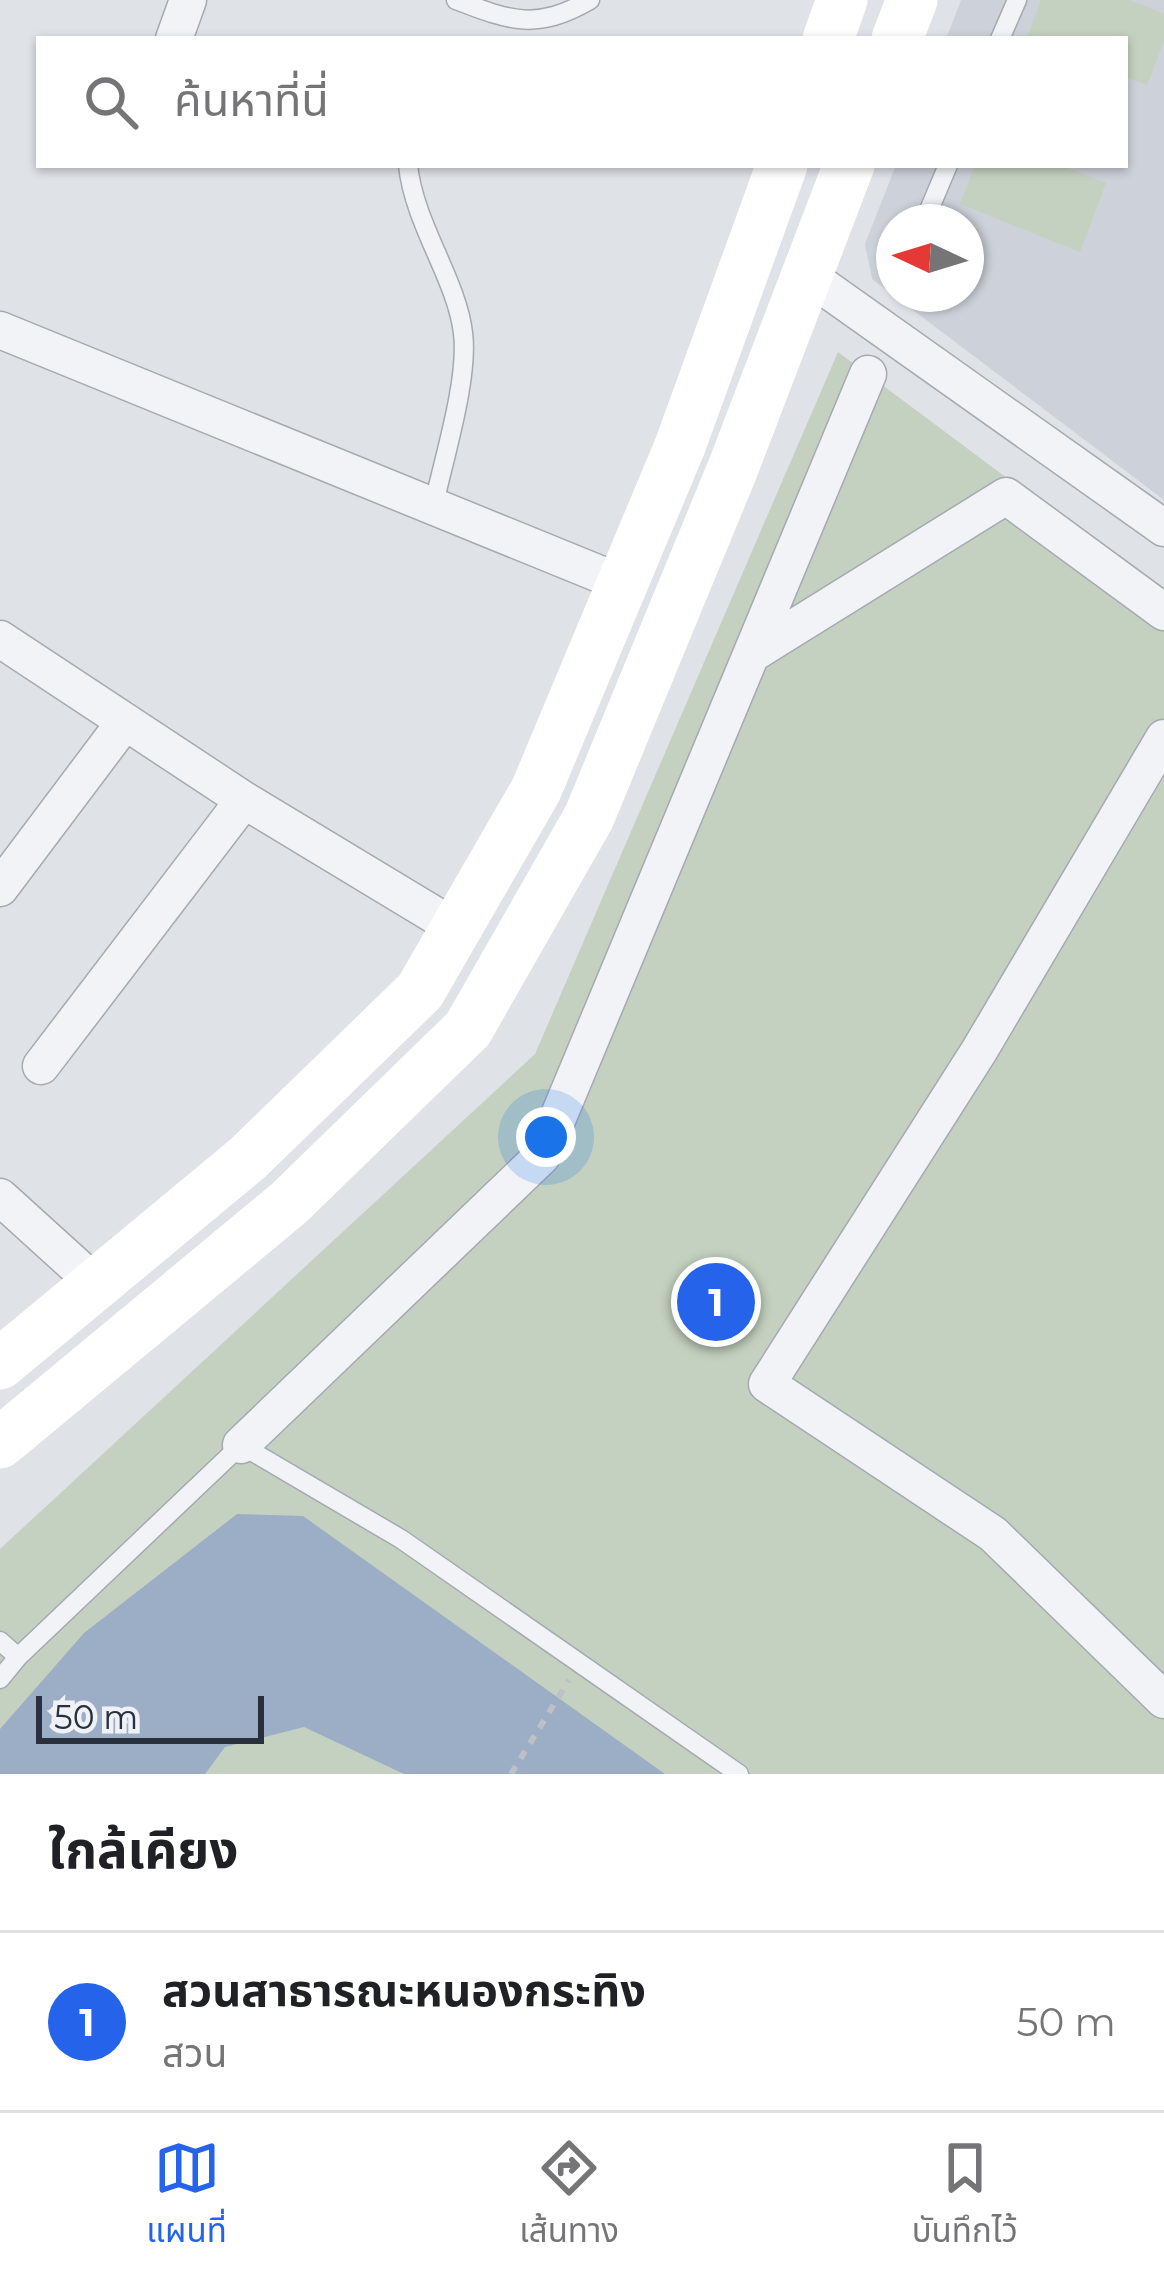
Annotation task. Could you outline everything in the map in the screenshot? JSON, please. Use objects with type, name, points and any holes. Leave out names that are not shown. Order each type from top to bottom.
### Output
[{"type":"main road","points":[[829,36],[842,0]]},
{"type":"main road","points":[[0,1364],[248,1158],[420,991],[536,790],[680,446],[781,168]]},
{"type":"main road","points":[[0,1443],[289,1203],[469,1029],[590,817],[848,168]]},
{"type":"street","points":[[175,36],[188,0]]},
{"type":"street","points":[[807,275],[1164,528]]},
{"type":"street","points":[[0,330],[624,584]]},
{"type":"street","points":[[241,1444],[542,1156],[868,374]]},
{"type":"street","points":[[752,654],[1006,496],[1164,611]]},
{"type":"street","points":[[0,639],[244,800],[456,928]]},
{"type":"street","points":[[0,888],[124,723]]},
{"type":"street","points":[[1164,738],[979,1051],[767,1384],[993,1534],[1164,1700]]},
{"type":"street","points":[[40,1066],[244,800]]},
{"type":"street","points":[[0,1197],[97,1284]]},
{"type":"lane","points":[[456,0],[512,22],[566,14],[590,0]]},
{"type":"lane","points":[[1001,36],[1017,0]]},
{"type":"lane","points":[[499,36],[512,22]]},
{"type":"lane","points":[[409,168],[429,241],[464,334],[433,508]]},
{"type":"lane","points":[[932,204],[947,168]]},
{"type":"lane","points":[[0,1679],[241,1444],[401,1539],[739,1774]]},
{"type":"lane","points":[[0,1641],[18,1657]]},
{"type":"path","points":[[511,1774],[579,1663]]},
{"type":"shaded area","points":[[961,0],[1164,0],[1164,500],[916,312],[984,312],[984,204],[881,204],[895,168],[1128,168],[1128,36],[947,36]]},
{"type":"shaded area","points":[[876,216],[876,282],[865,244]]},
{"type":"green space","points":[[1041,0],[1130,0],[1164,14],[1164,41],[1147,85],[1128,78],[1128,36],[1028,36]]},
{"type":"green space","points":[[974,168],[1068,168],[1106,183],[1080,252],[984,214],[984,204],[960,204]]},
{"type":"green space","points":[[838,352],[1164,595],[1164,1774],[0,1774],[0,1549],[535,1054]]},
{"type":"water","points":[[237,1514],[303,1516],[665,1774],[404,1774],[304,1727],[225,1747],[205,1774],[0,1774],[0,1729],[84,1633]]},
{"type":"place","name":"สวนสาธารณะหนองกระทิง","points":[[716,1302]]}]
